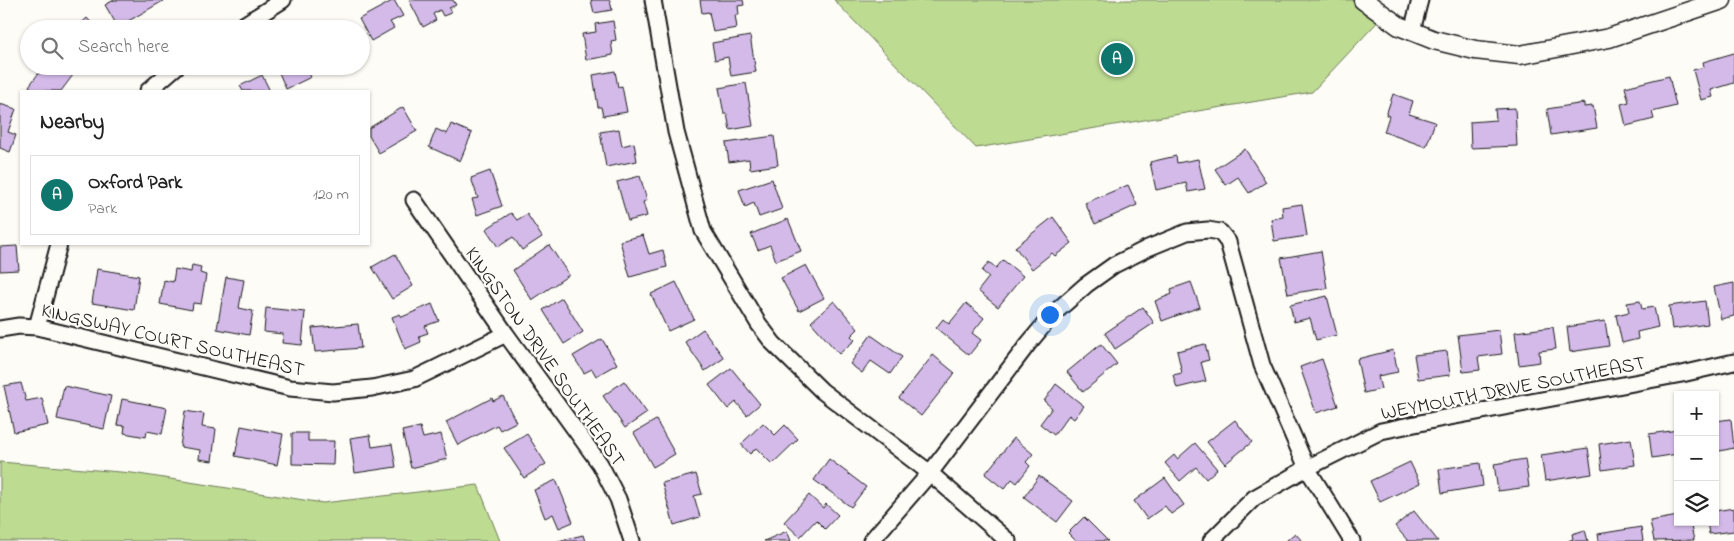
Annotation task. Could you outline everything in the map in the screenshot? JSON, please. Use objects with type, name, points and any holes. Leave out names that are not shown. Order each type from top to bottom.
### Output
[{"type":"street","points":[[251,20],[283,0]]},
{"type":"street","points":[[653,0],[676,132],[703,231],[758,323],[773,343],[822,391],[930,473],[1008,541]]},
{"type":"street","points":[[1363,0],[1399,26],[1434,40],[1475,50],[1520,55],[1609,38],[1695,4],[1722,0]]},
{"type":"street","points":[[1412,31],[1420,0]]},
{"type":"street","points":[[149,90],[167,75]]},
{"type":"street","name":"KINGSTON DRIVE SOUTHEAST","points":[[414,200],[506,334],[600,464],[618,499],[632,541]]},
{"type":"street","points":[[871,541],[930,473],[1053,314],[1086,285],[1114,265],[1187,232],[1208,230],[1220,232],[1228,242],[1262,365],[1307,468],[1352,541]]},
{"type":"street","points":[[37,327],[59,245]]},
{"type":"street","name":"KINGSWAY COURT SOUTHEAST","points":[[0,329],[19,326],[37,327],[290,388],[333,392],[372,388],[414,379],[506,334]]},
{"type":"street","name":"WEYMOUTH DRIVE SOUTHEAST","points":[[1211,541],[1254,498],[1307,468],[1380,431],[1682,374],[1734,362]]},
{"type":"green space","points":[[834,0],[1363,0],[1384,15],[1312,92],[976,148]]},
{"type":"green space","points":[[0,462],[132,473],[323,503],[478,485],[500,541],[0,541]]},
{"type":"building","points":[[114,0],[163,1],[130,20],[114,20],[105,5]]},
{"type":"building","points":[[394,0],[403,16],[390,22],[394,28],[371,41],[370,20],[359,19]]},
{"type":"building","points":[[409,0],[453,0],[456,5],[449,8],[451,13],[443,16],[440,10],[433,14],[436,20],[423,27]]},
{"type":"building","points":[[591,0],[610,0],[612,10],[594,13]]},
{"type":"building","points":[[700,0],[743,0],[744,5],[738,6],[739,15],[735,15],[737,28],[713,32],[709,12],[702,13]]},
{"type":"building","points":[[613,21],[616,40],[611,41],[613,55],[586,60],[582,34],[596,32],[595,24]]},
{"type":"building","points":[[750,36],[756,72],[731,76],[728,57],[715,60],[712,43]]},
{"type":"building","points":[[1734,53],[1734,83],[1711,90],[1713,97],[1701,100],[1693,70],[1704,67],[1703,62]]},
{"type":"building","points":[[615,71],[618,87],[622,86],[627,112],[603,116],[601,107],[598,107],[593,75]]},
{"type":"building","points":[[37,75],[73,75],[62,90],[34,90],[29,86]]},
{"type":"building","points":[[262,75],[269,89],[242,90],[240,86]]},
{"type":"building","points":[[280,75],[310,75],[311,77],[286,89]]},
{"type":"building","points":[[1669,76],[1676,106],[1652,112],[1654,119],[1626,126],[1621,104],[1629,102],[1625,87]]},
{"type":"building","points":[[746,83],[753,126],[730,130],[727,114],[724,114],[719,88]]},
{"type":"building","points":[[1393,94],[1413,101],[1409,114],[1435,122],[1426,147],[1384,132],[1389,116],[1386,115]]},
{"type":"building","points":[[1584,103],[1584,107],[1593,106],[1597,128],[1551,135],[1547,109]]},
{"type":"building","points":[[0,104],[16,109],[8,132],[16,135],[10,152],[0,148]]},
{"type":"building","points":[[403,107],[417,131],[379,153],[370,138],[370,127]]},
{"type":"building","points":[[1515,108],[1517,146],[1471,148],[1470,122],[1496,120],[1495,109]]},
{"type":"building","points":[[451,124],[472,133],[460,161],[429,147],[436,129],[447,134]]},
{"type":"building","points":[[619,129],[622,146],[634,143],[637,161],[606,167],[600,132]]},
{"type":"building","points":[[774,136],[778,165],[750,169],[749,159],[729,162],[726,143]]},
{"type":"building","points":[[1245,149],[1266,182],[1249,193],[1238,177],[1226,185],[1215,169]]},
{"type":"building","points":[[1176,156],[1177,163],[1198,159],[1205,189],[1188,192],[1186,183],[1156,190],[1150,162]]},
{"type":"building","points":[[490,171],[502,206],[477,215],[472,199],[478,198],[471,178]]},
{"type":"building","points":[[640,176],[647,200],[643,202],[647,216],[628,221],[617,182]]},
{"type":"building","points":[[772,179],[782,209],[759,217],[754,203],[745,207],[739,190]]},
{"type":"building","points":[[1128,185],[1137,205],[1095,224],[1085,203]]},
{"type":"building","points":[[1302,204],[1307,236],[1274,241],[1271,219],[1283,217],[1282,207]]},
{"type":"building","points":[[511,213],[517,220],[527,214],[542,237],[522,250],[513,237],[498,247],[486,229]]},
{"type":"building","points":[[1053,217],[1072,243],[1055,256],[1052,253],[1032,269],[1015,247]]},
{"type":"building","points":[[788,219],[801,251],[776,261],[770,245],[758,250],[751,234]]},
{"type":"building","points":[[643,235],[649,254],[663,250],[667,267],[630,277],[620,241]]},
{"type":"building","points":[[549,245],[569,275],[532,300],[513,270]]},
{"type":"building","points":[[17,246],[19,270],[0,271],[0,247]]},
{"type":"building","points":[[1321,251],[1327,288],[1288,294],[1281,258]]},
{"type":"building","points":[[395,254],[413,286],[392,299],[372,267]]},
{"type":"building","points":[[1003,260],[1023,276],[998,307],[978,291],[989,277],[982,271],[989,262],[996,268]]},
{"type":"building","points":[[192,265],[201,267],[200,273],[206,275],[201,304],[193,303],[192,310],[160,304],[164,280],[173,282],[175,269],[191,272]]},
{"type":"building","points":[[806,265],[824,298],[799,311],[781,278]]},
{"type":"building","points":[[97,269],[139,276],[134,310],[92,303]]},
{"type":"building","points":[[226,277],[244,280],[239,308],[253,311],[249,335],[217,329]]},
{"type":"building","points":[[676,282],[694,319],[668,331],[651,294]]},
{"type":"building","points":[[1191,282],[1200,307],[1162,321],[1155,301],[1172,294],[1171,289]]},
{"type":"building","points":[[1734,283],[1734,316],[1721,319],[1714,287]]},
{"type":"building","points":[[1327,296],[1337,335],[1316,340],[1310,318],[1294,322],[1290,305]]},
{"type":"building","points":[[562,298],[583,332],[564,344],[543,310]]},
{"type":"building","points":[[834,301],[858,329],[851,336],[855,340],[839,354],[811,322]]},
{"type":"building","points":[[1640,301],[1642,309],[1654,307],[1658,327],[1637,332],[1638,339],[1622,343],[1616,315],[1629,312],[1627,303]]},
{"type":"building","points":[[1705,301],[1708,324],[1672,329],[1669,306]]},
{"type":"building","points":[[966,303],[984,318],[972,333],[981,340],[969,355],[936,328],[943,319],[949,324]]},
{"type":"building","points":[[432,304],[439,321],[425,326],[428,333],[419,336],[421,342],[405,349],[392,317],[400,314],[402,317]]},
{"type":"building","points":[[1143,307],[1154,323],[1115,349],[1105,333]]},
{"type":"building","points":[[266,308],[305,312],[302,345],[282,343],[283,334],[264,332]]},
{"type":"building","points":[[1605,321],[1609,346],[1570,352],[1567,327]]},
{"type":"building","points":[[358,324],[361,348],[315,352],[312,328]]},
{"type":"building","points":[[1553,327],[1556,349],[1539,351],[1540,362],[1519,365],[1515,332]]},
{"type":"building","points":[[703,329],[724,358],[705,371],[685,342]]},
{"type":"building","points":[[1499,330],[1502,354],[1478,357],[1480,370],[1463,372],[1458,335]]},
{"type":"building","points":[[871,335],[902,357],[890,374],[871,361],[862,373],[850,364]]},
{"type":"building","points":[[602,339],[617,364],[596,376],[592,369],[584,373],[573,356]]},
{"type":"building","points":[[1101,344],[1117,364],[1083,392],[1067,372]]},
{"type":"building","points":[[1205,344],[1209,360],[1201,362],[1206,381],[1177,388],[1173,375],[1182,373],[1177,351]]},
{"type":"building","points":[[1393,350],[1398,372],[1378,376],[1381,389],[1364,393],[1357,359]]},
{"type":"building","points":[[1447,351],[1450,375],[1418,379],[1414,355]]},
{"type":"building","points":[[933,355],[955,373],[921,416],[899,398]]},
{"type":"building","points":[[1322,359],[1338,406],[1316,413],[1300,367]]},
{"type":"building","points":[[731,368],[760,404],[747,415],[736,402],[728,409],[709,385]]},
{"type":"building","points":[[624,381],[647,413],[625,428],[603,396]]},
{"type":"building","points":[[21,383],[26,401],[42,398],[48,425],[14,432],[4,386]]},
{"type":"building","points":[[1056,384],[1084,406],[1074,419],[1069,415],[1054,435],[1040,424],[1052,408],[1044,401]]},
{"type":"building","points":[[64,386],[111,396],[104,429],[57,419]]},
{"type":"building","points":[[503,396],[516,422],[500,430],[497,425],[458,445],[446,422],[492,398],[493,401]]},
{"type":"building","points":[[122,399],[167,408],[162,434],[147,431],[146,437],[124,433],[125,426],[117,425]]},
{"type":"building","points":[[185,411],[204,414],[202,427],[216,429],[212,461],[199,459],[200,450],[180,447]]},
{"type":"building","points":[[1731,419],[1734,448],[1719,451],[1719,420]]},
{"type":"building","points":[[656,420],[675,454],[653,467],[634,433]]},
{"type":"building","points":[[1235,420],[1252,442],[1225,464],[1207,442]]},
{"type":"building","points":[[763,423],[775,435],[785,425],[798,439],[772,464],[756,448],[750,454],[741,444]]},
{"type":"building","points":[[241,426],[283,434],[277,465],[235,456]]},
{"type":"building","points":[[420,427],[423,438],[441,434],[447,459],[411,468],[402,431]]},
{"type":"building","points":[[1674,431],[1674,455],[1652,458],[1649,434]]},
{"type":"building","points":[[292,433],[308,433],[308,441],[334,441],[333,465],[292,464]]},
{"type":"building","points":[[527,434],[546,464],[524,478],[504,448]]},
{"type":"building","points":[[370,435],[372,447],[392,444],[396,467],[355,473],[350,438]]},
{"type":"building","points":[[1014,438],[1033,454],[1026,462],[1030,466],[1017,483],[1012,479],[1004,489],[985,474]]},
{"type":"building","points":[[1631,439],[1635,465],[1602,470],[1599,444]]},
{"type":"building","points":[[1195,443],[1217,469],[1206,479],[1196,467],[1180,481],[1165,463],[1174,455],[1177,459]]},
{"type":"building","points":[[1588,448],[1592,474],[1545,481],[1541,455]]},
{"type":"building","points":[[829,459],[866,487],[851,507],[814,480]]},
{"type":"building","points":[[1525,459],[1529,487],[1498,491],[1494,464]]},
{"type":"building","points":[[1410,462],[1420,483],[1380,502],[1370,481]]},
{"type":"building","points":[[1480,463],[1483,486],[1442,493],[1439,469]]},
{"type":"building","points":[[696,474],[702,494],[694,496],[700,517],[674,525],[662,483]]},
{"type":"building","points":[[1039,476],[1073,501],[1057,522],[1024,497]]},
{"type":"building","points":[[1165,478],[1184,505],[1171,514],[1165,506],[1147,519],[1134,501]]},
{"type":"building","points":[[556,480],[573,522],[559,528],[553,514],[545,518],[534,490]]},
{"type":"building","points":[[809,495],[823,508],[826,504],[838,515],[825,529],[816,520],[800,537],[784,522]]},
{"type":"building","points":[[1734,508],[1734,531],[1709,534],[1708,526],[1719,526],[1719,510]]},
{"type":"building","points":[[1414,511],[1438,541],[1408,541],[1395,526]]},
{"type":"building","points":[[1084,517],[1108,541],[1076,541],[1068,533]]},
{"type":"building","points":[[1674,517],[1674,526],[1691,526],[1694,540],[1654,541],[1650,521]]},
{"type":"building","points":[[1641,527],[1643,541],[1599,541],[1598,534]]},
{"type":"building","points":[[1585,530],[1588,541],[1568,541],[1573,539],[1572,534]]},
{"type":"building","points":[[787,531],[791,541],[764,541]]},
{"type":"building","points":[[1295,533],[1302,541],[1286,541]]},
{"type":"building","points":[[583,535],[585,541],[558,541]]},
{"type":"place","name":"Oxford Park","points":[[1117,59]]}]
